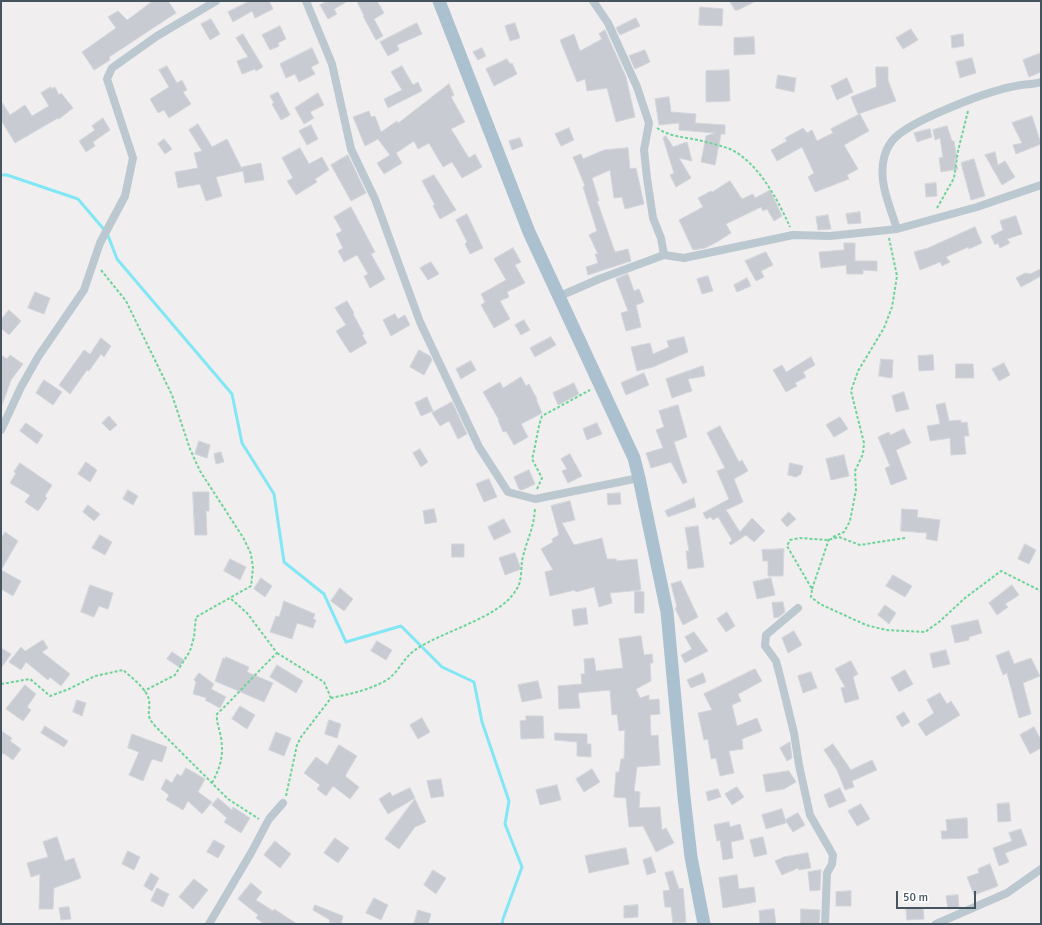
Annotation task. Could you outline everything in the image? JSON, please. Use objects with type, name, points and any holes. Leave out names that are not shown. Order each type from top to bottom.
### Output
[{"type":"main road","points":[[439,1],[528,232],[560,296],[634,458],[666,612],[689,842],[704,924]]},
{"type":"street","points":[[1,430],[21,387],[38,357],[84,290],[100,243],[125,196],[133,158],[107,78],[112,68],[157,36],[216,1]]},
{"type":"street","points":[[306,1],[332,64],[351,149],[375,199],[420,322],[479,447],[508,492],[535,499],[639,478]]},
{"type":"street","points":[[593,1],[608,24],[637,87],[649,123],[644,150],[647,178],[653,218],[661,238],[664,255]]},
{"type":"street","points":[[897,229],[882,179],[884,157],[892,141],[902,132],[928,118],[971,100],[1010,87],[1041,82]]},
{"type":"street","points":[[560,296],[599,279],[664,255],[684,258],[793,235],[830,236],[897,229],[977,208],[1041,185]]},
{"type":"street","points":[[798,608],[766,635],[764,640],[765,646],[776,661],[794,733],[799,765],[810,815],[833,855],[832,864],[827,873],[825,924]]},
{"type":"street","points":[[209,924],[251,853],[266,824],[283,803]]},
{"type":"street","points":[[943,923],[1007,893],[1041,869]]},
{"type":"path","points":[[930,221],[954,178],[958,151],[971,100]]},
{"type":"path","points":[[649,123],[666,135],[706,142],[730,149],[751,164],[780,204],[793,235]]},
{"type":"path","points":[[887,230],[897,276],[892,307],[884,328],[858,371],[851,391],[864,443],[863,454],[855,471],[856,490],[850,521],[844,532],[828,540],[812,589],[811,597],[820,604],[866,625],[906,633],[925,632],[998,572],[1005,572],[1018,581],[1041,591]]},
{"type":"path","points":[[95,258],[105,276],[126,301],[172,395],[190,449],[200,471],[244,539],[251,554],[253,568],[251,586],[196,617],[194,637],[190,651],[175,675],[144,691]]},
{"type":"path","points":[[283,803],[285,800],[297,745],[301,737],[331,698],[351,695],[385,682],[409,654],[442,634],[498,609],[516,591],[521,577],[522,560],[534,524],[537,487],[542,478],[532,459],[542,416],[600,385]]},
{"type":"path","points":[[812,589],[787,546],[790,540],[800,538],[828,540],[839,537],[860,545],[905,538]]},
{"type":"path","points":[[230,598],[247,613],[277,653],[324,682],[331,698]]},
{"type":"path","points":[[212,783],[222,761],[221,739],[216,714],[240,692],[257,672],[277,653]]},
{"type":"path","points":[[1,684],[30,679],[50,696],[69,689],[95,676],[123,670],[144,691],[149,700],[148,710],[150,720],[228,799],[244,808],[266,824]]},
{"type":"building","points":[[153,1],[168,1],[176,13],[109,57],[110,60],[94,70],[82,52],[116,28],[108,17],[118,11],[127,20]]},
{"type":"building","points":[[250,1],[269,1],[273,9],[255,18],[252,11],[233,22],[228,12]]},
{"type":"building","points":[[328,1],[348,1],[334,9],[337,14],[328,19],[320,5]]},
{"type":"building","points":[[357,1],[377,1],[384,13],[374,19],[383,36],[376,40]]},
{"type":"building","points":[[730,1],[756,1],[735,10]]},
{"type":"building","points":[[700,7],[723,9],[722,26],[699,25]]},
{"type":"building","points":[[636,18],[640,26],[620,35],[616,28]]},
{"type":"building","points":[[211,19],[220,34],[210,40],[201,24]]},
{"type":"building","points":[[417,23],[422,34],[397,45],[399,50],[388,56],[380,42]]},
{"type":"building","points":[[515,23],[520,38],[510,41],[505,26]]},
{"type":"building","points":[[280,26],[286,39],[278,43],[279,46],[270,50],[262,35]]},
{"type":"building","points":[[911,29],[918,40],[903,49],[896,38]]},
{"type":"building","points":[[605,30],[626,77],[635,117],[616,122],[607,88],[587,91],[585,79],[577,82],[560,40],[574,34],[580,51],[602,39],[599,34]]},
{"type":"building","points":[[243,34],[263,67],[256,71],[255,69],[242,74],[237,61],[248,57],[236,38]]},
{"type":"building","points":[[963,34],[964,46],[952,48],[951,36]]},
{"type":"building","points":[[754,37],[755,54],[734,55],[734,38]]},
{"type":"building","points":[[312,48],[319,63],[311,67],[315,74],[299,82],[295,74],[286,78],[280,64]]},
{"type":"building","points":[[482,48],[486,56],[478,60],[473,52]]},
{"type":"building","points":[[645,50],[650,62],[635,69],[629,56]]},
{"type":"building","points":[[1041,53],[1041,72],[1029,77],[1023,60]]},
{"type":"building","points":[[972,58],[976,73],[960,78],[956,62]]},
{"type":"building","points":[[507,59],[510,64],[512,63],[517,74],[494,86],[486,69]]},
{"type":"building","points":[[167,66],[177,83],[182,80],[187,90],[183,92],[191,104],[169,118],[164,110],[158,113],[150,99],[169,87],[159,70]]},
{"type":"building","points":[[402,66],[413,85],[418,82],[422,91],[388,108],[384,99],[402,90],[391,72]]},
{"type":"building","points":[[876,67],[888,67],[888,80],[896,101],[858,114],[851,97],[876,87]]},
{"type":"building","points":[[729,70],[730,101],[706,102],[706,71]]},
{"type":"building","points":[[778,75],[796,78],[794,92],[776,88]]},
{"type":"building","points":[[847,78],[853,92],[837,100],[831,86]]},
{"type":"building","points":[[449,84],[454,95],[451,97],[465,122],[451,129],[469,158],[475,154],[482,167],[462,178],[452,162],[443,167],[429,143],[418,149],[414,141],[396,153],[402,163],[384,174],[377,163],[390,155],[378,139],[365,146],[353,117],[369,111],[371,117],[375,116],[381,132],[397,121],[398,123]]},
{"type":"building","points":[[51,87],[51,89],[55,87],[59,95],[61,93],[73,108],[59,119],[58,118],[15,143],[1,120],[1,101],[10,115],[25,105],[32,116],[49,106],[41,93]]},
{"type":"building","points":[[278,92],[290,115],[281,120],[272,104],[274,103],[270,96]]},
{"type":"building","points":[[318,93],[324,105],[310,112],[314,118],[304,124],[295,108]]},
{"type":"building","points":[[669,97],[671,112],[696,114],[695,123],[725,125],[725,134],[721,134],[715,165],[701,162],[706,136],[715,133],[679,130],[679,123],[659,125],[655,99]]},
{"type":"building","points":[[860,114],[869,131],[844,145],[858,169],[847,175],[849,179],[815,192],[808,177],[814,173],[802,147],[777,161],[771,150],[787,141],[785,138],[803,128],[807,133],[812,130],[817,141],[833,133],[831,129]]},
{"type":"building","points":[[1032,116],[1041,144],[1016,154],[1013,145],[1022,143],[1012,123]]},
{"type":"building","points":[[103,118],[110,130],[93,142],[95,146],[86,152],[79,141],[95,130],[92,126]]},
{"type":"building","points":[[198,124],[212,147],[227,139],[242,169],[242,167],[261,163],[264,180],[245,183],[243,171],[216,177],[222,196],[206,201],[200,184],[178,188],[175,172],[198,168],[194,153],[202,151],[189,130]]},
{"type":"building","points":[[311,125],[318,139],[307,145],[299,131]]},
{"type":"building","points":[[947,126],[952,141],[954,141],[957,159],[954,160],[958,169],[941,172],[939,158],[943,157],[940,138],[935,140],[933,130]]},
{"type":"building","points":[[569,128],[574,140],[561,146],[555,134]]},
{"type":"building","points":[[930,129],[932,137],[917,142],[914,133]]},
{"type":"building","points":[[666,136],[673,147],[687,142],[692,161],[679,158],[691,178],[676,187],[670,175],[674,173],[663,138]]},
{"type":"building","points":[[520,138],[523,146],[512,150],[509,141]]},
{"type":"building","points":[[164,139],[172,149],[165,154],[158,144]]},
{"type":"building","points":[[300,148],[309,164],[322,157],[329,170],[315,179],[317,182],[296,195],[287,181],[293,178],[282,158]]},
{"type":"building","points":[[628,148],[630,169],[636,168],[644,204],[625,209],[622,197],[614,198],[610,170],[592,178],[599,201],[597,201],[615,252],[628,249],[631,261],[588,275],[586,267],[598,263],[595,254],[598,254],[589,235],[597,231],[583,187],[585,186],[573,157],[581,154],[583,159],[604,150]]},
{"type":"building","points":[[995,152],[998,165],[1005,161],[1015,177],[1002,185],[985,155]]},
{"type":"building","points":[[348,155],[366,193],[351,201],[331,165]]},
{"type":"building","points":[[974,159],[985,196],[971,200],[961,163]]},
{"type":"building","points":[[434,175],[456,210],[440,219],[433,206],[435,205],[422,181]]},
{"type":"building","points":[[730,181],[742,199],[753,194],[755,198],[770,190],[782,216],[774,221],[767,209],[763,211],[761,207],[726,224],[731,233],[717,242],[705,248],[693,250],[679,220],[703,207],[698,198],[711,191],[712,192]]},
{"type":"building","points":[[936,183],[937,196],[926,197],[925,184]]},
{"type":"building","points":[[351,207],[375,252],[371,254],[385,279],[370,288],[364,276],[368,274],[357,255],[344,262],[338,251],[343,248],[336,234],[342,231],[334,217]]},
{"type":"building","points":[[860,212],[861,223],[848,224],[846,214]]},
{"type":"building","points":[[467,214],[483,248],[470,254],[465,244],[467,242],[456,220]]},
{"type":"building","points":[[828,215],[831,229],[818,230],[816,217]]},
{"type":"building","points":[[1016,216],[1022,234],[1007,239],[1010,243],[1000,248],[998,243],[995,245],[991,236],[1003,230],[1000,221]]},
{"type":"building","points":[[975,227],[982,243],[969,249],[968,247],[946,257],[950,262],[942,266],[940,262],[920,270],[914,252],[928,248]]},
{"type":"building","points":[[844,243],[855,243],[855,261],[877,261],[877,271],[863,270],[863,274],[847,274],[846,265],[821,268],[819,252],[844,250]]},
{"type":"building","points":[[513,248],[521,262],[515,265],[525,283],[507,292],[509,297],[500,301],[510,319],[494,328],[481,305],[485,302],[481,294],[506,280],[494,259]]},
{"type":"building","points":[[766,252],[773,265],[761,271],[764,277],[756,281],[745,261]]},
{"type":"building","points":[[431,262],[439,274],[428,280],[420,268]]},
{"type":"building","points":[[1041,269],[1041,276],[1021,287],[1016,278],[1025,273],[1030,274]]},
{"type":"building","points":[[628,274],[634,291],[639,289],[644,302],[636,305],[641,327],[626,331],[621,313],[628,311],[616,279]]},
{"type":"building","points":[[708,276],[713,291],[702,294],[697,279]]},
{"type":"building","points":[[747,278],[751,286],[737,292],[734,285]]},
{"type":"building","points":[[35,292],[50,298],[44,314],[28,308]]},
{"type":"building","points":[[347,301],[367,343],[350,353],[336,331],[346,325],[335,308]]},
{"type":"building","points":[[9,310],[21,321],[9,335],[1,328],[1,320]]},
{"type":"building","points":[[395,314],[398,319],[405,315],[410,325],[391,336],[383,320]]},
{"type":"building","points":[[524,320],[530,330],[521,335],[515,325]]},
{"type":"building","points":[[551,337],[556,345],[535,357],[530,348]]},
{"type":"building","points":[[684,337],[688,352],[653,367],[637,371],[631,347],[650,343],[653,354],[669,347],[667,341]]},
{"type":"building","points":[[101,338],[111,346],[104,357],[101,354],[89,371],[87,370],[70,394],[59,385],[84,350],[90,354]]},
{"type":"building","points":[[419,350],[430,356],[432,360],[424,375],[410,367]]},
{"type":"building","points":[[1,355],[7,359],[10,355],[23,364],[11,380],[2,405]]},
{"type":"building","points":[[933,355],[934,370],[919,371],[918,356]]},
{"type":"building","points":[[811,357],[815,365],[803,372],[806,377],[795,383],[797,386],[786,392],[773,370],[782,365],[786,372]]},
{"type":"building","points":[[881,359],[893,360],[892,378],[879,376]]},
{"type":"building","points":[[471,361],[476,370],[461,379],[456,369]]},
{"type":"building","points":[[1004,363],[1010,375],[999,381],[992,369]]},
{"type":"building","points":[[956,364],[973,364],[974,378],[956,378]]},
{"type":"building","points":[[703,366],[705,376],[688,379],[692,391],[672,398],[666,379]]},
{"type":"building","points":[[644,373],[649,385],[626,395],[621,383]]},
{"type":"building","points":[[521,377],[526,386],[529,384],[542,413],[521,424],[528,437],[514,445],[506,431],[503,432],[499,420],[483,392],[500,382],[503,388]]},
{"type":"building","points":[[44,380],[62,392],[53,405],[36,393]]},
{"type":"building","points":[[574,383],[579,394],[558,405],[553,393]]},
{"type":"building","points":[[904,392],[909,409],[896,412],[892,396]]},
{"type":"building","points":[[427,397],[433,411],[421,416],[415,403]]},
{"type":"building","points":[[452,402],[467,434],[458,439],[449,421],[440,426],[432,413]]},
{"type":"building","points":[[945,403],[949,421],[961,420],[961,423],[967,422],[969,436],[964,436],[966,454],[951,455],[950,438],[930,441],[927,426],[940,424],[936,405]]},
{"type":"building","points":[[678,405],[687,437],[674,442],[687,482],[683,484],[671,462],[651,468],[646,453],[663,448],[656,430],[664,427],[659,411]]},
{"type":"building","points":[[109,416],[117,425],[110,431],[102,423]]},
{"type":"building","points":[[840,417],[848,429],[834,437],[826,425]]},
{"type":"building","points":[[26,423],[43,435],[37,444],[20,431]]},
{"type":"building","points":[[597,423],[602,434],[587,440],[583,429]]},
{"type":"building","points":[[720,426],[739,462],[742,460],[748,471],[734,479],[743,502],[726,510],[740,532],[752,518],[765,531],[754,542],[746,535],[731,545],[729,543],[732,540],[718,517],[713,520],[711,517],[706,519],[703,513],[729,499],[717,471],[725,468],[707,433]]},
{"type":"building","points":[[904,429],[911,443],[896,450],[907,479],[891,485],[885,468],[890,466],[878,437],[889,432],[890,435]]},
{"type":"building","points":[[199,441],[210,445],[207,458],[195,454]]},
{"type":"building","points":[[420,449],[428,462],[421,467],[413,453]]},
{"type":"building","points":[[221,452],[224,462],[216,464],[214,454]]},
{"type":"building","points":[[570,454],[582,476],[568,483],[562,471],[567,469],[561,459]]},
{"type":"building","points":[[844,455],[849,476],[831,480],[826,459]]},
{"type":"building","points":[[86,462],[97,470],[90,482],[78,474]]},
{"type":"building","points":[[20,463],[52,485],[45,496],[47,498],[38,511],[25,502],[30,495],[10,483],[16,473],[14,472]]},
{"type":"building","points":[[790,463],[803,466],[801,474],[796,477],[788,475]]},
{"type":"building","points":[[529,470],[535,484],[522,490],[519,489],[514,477]]},
{"type":"building","points":[[489,479],[497,497],[484,502],[476,484]]},
{"type":"building","points":[[128,490],[138,496],[133,505],[123,499]]},
{"type":"building","points":[[193,492],[209,492],[209,511],[206,511],[207,535],[195,535]]},
{"type":"building","points":[[620,493],[621,504],[608,505],[607,494]]},
{"type":"building","points":[[694,498],[696,507],[668,517],[665,511]]},
{"type":"building","points":[[570,501],[575,520],[562,523],[574,545],[602,538],[607,559],[616,559],[617,561],[637,559],[641,590],[610,593],[612,603],[599,607],[594,587],[576,592],[575,590],[550,596],[545,572],[553,570],[541,549],[553,542],[552,539],[559,535],[551,506]]},
{"type":"building","points":[[88,505],[100,514],[94,521],[83,512]]},
{"type":"building","points":[[434,509],[437,522],[425,524],[423,511]]},
{"type":"building","points":[[902,509],[918,510],[917,517],[940,520],[937,541],[926,539],[927,533],[901,531]]},
{"type":"building","points":[[789,512],[796,519],[787,527],[781,520]]},
{"type":"building","points":[[504,519],[511,532],[494,540],[488,527]]},
{"type":"building","points":[[698,526],[704,567],[688,569],[686,551],[689,551],[685,528]]},
{"type":"building","points":[[5,532],[18,541],[1,570],[1,539]]},
{"type":"building","points":[[100,535],[112,542],[105,555],[92,548]]},
{"type":"building","points":[[452,544],[464,544],[464,557],[452,557]]},
{"type":"building","points":[[1025,544],[1036,550],[1029,564],[1018,559]]},
{"type":"building","points":[[784,549],[783,576],[768,576],[768,561],[763,561],[762,550]]},
{"type":"building","points":[[515,553],[521,569],[505,575],[499,558]]},
{"type":"building","points":[[230,559],[246,567],[240,580],[224,571]]},
{"type":"building","points":[[1,570],[21,581],[13,596],[1,589]]},
{"type":"building","points":[[893,575],[912,586],[905,597],[886,586]]},
{"type":"building","points":[[261,578],[272,586],[265,597],[254,589]]},
{"type":"building","points":[[771,578],[775,595],[757,599],[753,582]]},
{"type":"building","points":[[681,581],[698,617],[683,625],[675,608],[677,607],[671,584]]},
{"type":"building","points":[[90,585],[113,593],[108,609],[99,606],[94,617],[81,612]]},
{"type":"building","points":[[1012,585],[1019,595],[1005,604],[1008,607],[997,615],[989,603]]},
{"type":"building","points":[[340,588],[353,599],[344,611],[331,601]]},
{"type":"building","points":[[635,591],[644,592],[644,613],[635,613]]},
{"type":"building","points":[[284,601],[315,614],[313,619],[316,620],[313,628],[297,623],[292,639],[270,632],[276,616],[279,617]]},
{"type":"building","points":[[783,602],[785,612],[779,617],[774,618],[772,603]]},
{"type":"building","points":[[885,605],[896,613],[889,624],[878,615]]},
{"type":"building","points":[[586,608],[588,624],[574,626],[572,610]]},
{"type":"building","points":[[727,612],[735,626],[726,632],[717,619]]},
{"type":"building","points":[[978,620],[982,633],[969,637],[969,640],[955,643],[951,626]]},
{"type":"building","points":[[794,631],[802,645],[788,653],[782,638]]},
{"type":"building","points":[[694,632],[708,651],[685,663],[681,655],[692,649],[685,637]]},
{"type":"building","points":[[641,636],[644,655],[652,654],[653,663],[650,663],[651,681],[636,689],[640,698],[649,695],[649,700],[659,699],[660,714],[650,715],[651,736],[658,735],[660,765],[637,767],[634,791],[640,792],[639,808],[660,807],[662,830],[666,828],[674,843],[656,852],[643,826],[629,827],[626,798],[614,797],[616,772],[619,772],[621,759],[624,759],[625,730],[619,731],[617,714],[612,715],[610,690],[578,693],[580,708],[559,709],[558,686],[582,684],[581,674],[585,674],[584,659],[594,658],[596,671],[623,668],[619,639]]},
{"type":"building","points":[[43,640],[48,648],[42,652],[70,674],[61,686],[50,677],[48,680],[26,662],[21,670],[9,662],[21,647],[25,651]]},
{"type":"building","points":[[377,641],[392,650],[386,660],[371,651]]},
{"type":"building","points":[[1,648],[11,654],[1,668]]},
{"type":"building","points":[[946,650],[950,664],[933,668],[930,654]]},
{"type":"building","points":[[1009,651],[1014,664],[1031,658],[1040,676],[1023,683],[1031,714],[1019,718],[1007,673],[1003,675],[996,656]]},
{"type":"building","points":[[172,652],[184,660],[179,667],[167,659]]},
{"type":"building","points":[[226,657],[249,667],[247,672],[273,683],[264,702],[215,681],[223,658],[225,659]]},
{"type":"building","points":[[851,661],[858,674],[853,677],[859,699],[845,703],[841,688],[845,687],[835,669]]},
{"type":"building","points":[[277,665],[303,681],[296,693],[270,677]]},
{"type":"building","points":[[755,669],[762,681],[738,694],[741,701],[732,705],[737,726],[757,718],[762,731],[742,739],[743,749],[729,751],[734,773],[720,776],[716,758],[711,759],[708,739],[704,740],[698,713],[712,710],[704,694]]},
{"type":"building","points":[[905,670],[913,684],[899,692],[891,678]]},
{"type":"building","points":[[811,672],[817,688],[803,693],[798,676]]},
{"type":"building","points":[[199,673],[214,684],[211,689],[226,697],[220,708],[205,700],[207,698],[193,694],[196,682],[194,680]]},
{"type":"building","points":[[703,673],[706,682],[691,688],[687,680]]},
{"type":"building","points":[[538,681],[542,698],[522,702],[518,685]]},
{"type":"building","points":[[25,685],[36,694],[27,707],[31,710],[23,721],[6,709]]},
{"type":"building","points":[[940,693],[947,704],[951,701],[960,715],[926,736],[918,724],[934,713],[927,700]]},
{"type":"building","points":[[77,700],[86,703],[82,716],[73,712]]},
{"type":"building","points":[[240,706],[255,715],[247,729],[232,719]]},
{"type":"building","points":[[904,712],[910,722],[902,727],[896,717]]},
{"type":"building","points":[[526,716],[543,716],[544,738],[521,739],[520,721],[526,720]]},
{"type":"building","points":[[422,718],[430,732],[418,739],[410,725]]},
{"type":"building","points":[[329,720],[341,724],[337,738],[325,734]]},
{"type":"building","points":[[45,726],[68,741],[64,747],[41,733]]},
{"type":"building","points":[[1034,727],[1041,740],[1041,748],[1030,754],[1020,735]]},
{"type":"building","points":[[1,731],[12,738],[10,741],[21,749],[13,760],[3,753],[1,756]]},
{"type":"building","points":[[276,732],[291,738],[284,756],[269,750]]},
{"type":"building","points":[[555,733],[587,734],[587,744],[591,744],[591,757],[577,756],[577,742],[555,740]]},
{"type":"building","points":[[132,734],[167,747],[162,762],[152,759],[143,781],[129,775],[139,752],[128,748]]},
{"type":"building","points":[[790,742],[792,758],[787,761],[780,748]]},
{"type":"building","points":[[833,744],[851,770],[872,760],[877,770],[852,781],[854,787],[845,790],[837,770],[824,750]]},
{"type":"building","points":[[339,745],[357,756],[345,776],[359,787],[350,799],[333,786],[326,796],[317,789],[320,785],[304,773],[316,757],[327,765]]},
{"type":"building","points":[[186,768],[205,779],[198,792],[212,802],[202,814],[188,801],[183,810],[166,800],[169,795],[161,789],[166,779],[172,783],[177,774],[181,776]]},
{"type":"building","points":[[592,769],[600,782],[584,792],[576,779]]},
{"type":"building","points":[[789,771],[796,782],[784,789],[766,792],[763,775]]},
{"type":"building","points":[[441,779],[444,796],[431,798],[427,781]]},
{"type":"building","points":[[557,785],[561,800],[540,805],[536,790]]},
{"type":"building","points":[[737,787],[744,797],[732,805],[725,794]]},
{"type":"building","points":[[410,788],[415,798],[388,814],[379,799],[390,792],[392,796]]},
{"type":"building","points":[[840,788],[846,801],[829,808],[824,795]]},
{"type":"building","points":[[718,789],[721,797],[708,801],[706,792]]},
{"type":"building","points":[[218,798],[232,810],[233,807],[250,818],[241,833],[224,822],[227,818],[212,805]]},
{"type":"building","points":[[415,799],[426,822],[415,827],[399,849],[385,839]]},
{"type":"building","points":[[1009,803],[1011,821],[998,822],[997,804]]},
{"type":"building","points":[[861,804],[870,819],[857,826],[848,811]]},
{"type":"building","points":[[782,809],[786,823],[766,829],[762,815]]},
{"type":"building","points":[[798,813],[805,825],[793,832],[785,820]]},
{"type":"building","points":[[967,818],[968,838],[942,839],[941,831],[947,831],[946,820]]},
{"type":"building","points":[[729,822],[730,827],[740,824],[744,839],[731,842],[733,858],[723,860],[720,840],[717,841],[714,825]]},
{"type":"building","points":[[1021,829],[1027,845],[1005,853],[1009,862],[999,866],[993,848],[1012,841],[1009,833]]},
{"type":"building","points":[[57,837],[65,861],[74,858],[81,878],[54,888],[53,909],[39,909],[40,874],[31,877],[27,863],[48,857],[43,842]]},
{"type":"building","points":[[763,837],[767,854],[754,857],[750,840]]},
{"type":"building","points":[[335,838],[349,848],[338,863],[324,853]]},
{"type":"building","points":[[214,840],[225,846],[218,858],[207,852]]},
{"type":"building","points":[[275,841],[291,854],[280,868],[264,855]]},
{"type":"building","points":[[626,848],[629,864],[589,873],[585,856]]},
{"type":"building","points":[[128,851],[140,857],[134,870],[122,864]]},
{"type":"building","points":[[808,853],[811,868],[799,870],[798,868],[782,875],[775,861],[784,857]]},
{"type":"building","points":[[651,857],[656,872],[647,875],[643,860]]},
{"type":"building","points":[[990,864],[998,886],[974,895],[967,877],[979,873],[978,869]]},
{"type":"building","points":[[433,870],[446,878],[436,894],[424,885]]},
{"type":"building","points":[[821,870],[820,890],[810,891],[808,872]]},
{"type":"building","points":[[673,871],[679,889],[683,888],[686,922],[673,923],[671,907],[665,907],[663,891],[670,890],[665,873]]},
{"type":"building","points":[[151,873],[159,878],[152,891],[144,886]]},
{"type":"building","points":[[737,875],[739,889],[754,887],[756,902],[723,908],[719,878]]},
{"type":"building","points":[[194,879],[208,890],[193,909],[179,897]]},
{"type":"building","points":[[251,883],[262,892],[256,900],[273,911],[274,909],[297,924],[264,924],[256,918],[258,915],[238,899]]},
{"type":"building","points":[[157,888],[169,894],[163,907],[151,901]]},
{"type":"building","points":[[851,891],[851,906],[836,906],[836,892]]},
{"type":"building","points":[[958,895],[959,908],[948,909],[946,896]]},
{"type":"building","points":[[374,898],[388,905],[381,920],[366,913]]},
{"type":"building","points":[[315,905],[343,916],[341,924],[329,922],[330,920],[313,910]]},
{"type":"building","points":[[638,905],[638,917],[624,918],[624,906]]},
{"type":"building","points":[[69,907],[71,919],[61,920],[59,908]]},
{"type":"building","points":[[906,908],[923,908],[924,919],[907,920]]},
{"type":"building","points":[[774,909],[776,924],[760,924],[759,911]]},
{"type":"building","points":[[801,909],[820,910],[819,924],[801,924]]},
{"type":"building","points":[[418,910],[431,914],[428,924],[414,924]]},
{"type":"waterway","points":[[1,175],[7,175],[78,199],[107,233],[117,259],[232,394],[242,443],[274,494],[284,562],[324,594],[346,642],[401,626],[442,667],[474,682],[482,722],[509,801],[505,824],[522,867],[502,924]]}]
